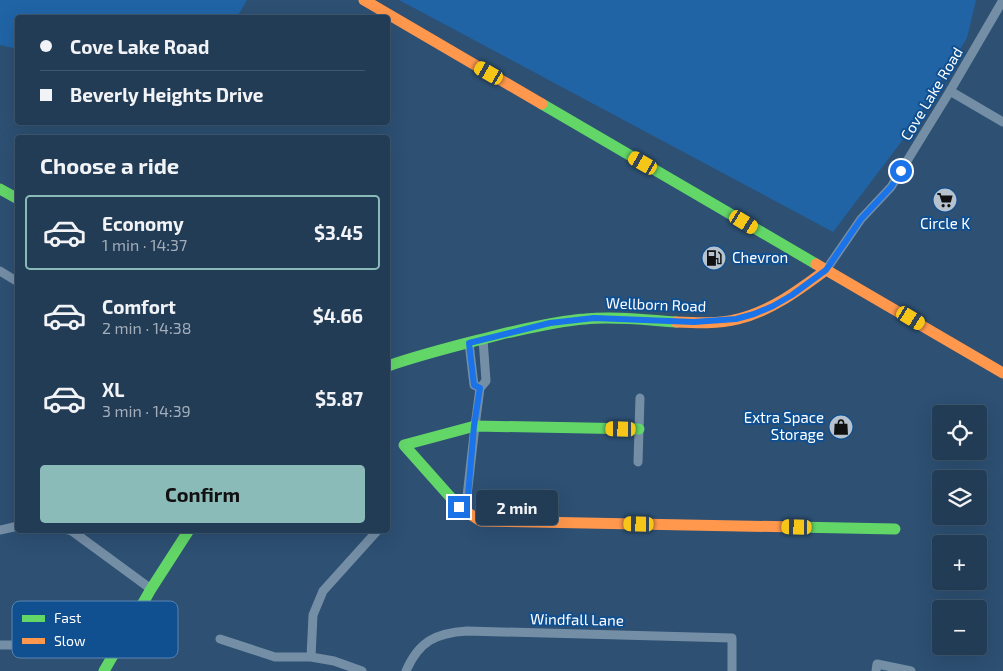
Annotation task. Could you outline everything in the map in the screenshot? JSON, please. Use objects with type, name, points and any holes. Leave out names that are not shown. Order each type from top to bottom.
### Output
[{"type":"street","points":[[364,0],[390,15]]},
{"type":"street","name":"Cove Lake Road","points":[[826,270],[861,219],[891,187],[1003,0]]},
{"type":"street","points":[[390,15],[1003,372]]},
{"type":"street","points":[[950,91],[1003,122]]},
{"type":"street","points":[[0,189],[15,197]]},
{"type":"street","name":"Wellborn Road","points":[[390,365],[417,356],[550,323],[594,318],[694,322],[736,319],[773,306],[792,295],[826,270]]},
{"type":"street","points":[[0,271],[15,280]]},
{"type":"street","points":[[459,507],[468,496],[474,426],[480,388],[486,381],[483,339]]},
{"type":"street","points":[[469,343],[474,385],[480,388]]},
{"type":"street","points":[[638,462],[640,398]]},
{"type":"street","points":[[639,429],[474,426],[404,446],[459,507],[481,521],[896,529]]},
{"type":"street","points":[[0,530],[15,527]]},
{"type":"street","points":[[75,533],[152,590]]},
{"type":"street","points":[[145,601],[188,533]]},
{"type":"street","points":[[311,657],[313,615],[323,591],[375,533]]},
{"type":"street","name":"Windfall Lane","points":[[406,671],[421,647],[432,639],[449,632],[468,631],[732,638],[732,671]]},
{"type":"street","points":[[220,639],[275,657],[311,657],[334,661],[362,671]]},
{"type":"street","points":[[0,645],[12,645]]},
{"type":"street","points":[[104,671],[112,658]]},
{"type":"street","points":[[876,671],[877,664],[911,671]]},
{"type":"shaded area","points":[[0,0],[247,0],[238,15],[15,15],[15,49],[0,45]]},
{"type":"shaded area","points":[[399,0],[976,0],[967,38],[905,137],[833,232]]},
{"type":"traffic: fast","points":[[542,104],[816,264]]},
{"type":"traffic: fast","points":[[0,189],[15,197]]},
{"type":"traffic: fast","points":[[390,365],[502,334],[564,321],[608,318],[676,322]]},
{"type":"traffic: fast","points":[[460,508],[404,445],[475,426],[639,429]]},
{"type":"traffic: fast","points":[[795,527],[895,529]]},
{"type":"traffic: fast","points":[[144,601],[187,533]]},
{"type":"traffic: fast","points":[[104,671],[111,658]]},
{"type":"traffic: slow","points":[[364,0],[390,15]]},
{"type":"traffic: slow","points":[[390,15],[542,104]]},
{"type":"traffic: slow","points":[[816,264],[1003,373]]},
{"type":"traffic: slow","points":[[676,322],[730,321],[762,311],[806,285],[826,270]]},
{"type":"traffic: slow","points":[[460,508],[481,521],[795,527]]},
{"type":"place","name":"Circle K","points":[[945,200]]},
{"type":"place","name":"Chevron","points":[[714,258]]},
{"type":"place","name":"Extra Space Storage","points":[[841,427]]},
{"type":"route","points":[[459,507],[468,496],[474,426],[480,388],[474,385],[469,343],[550,323],[594,318],[714,322],[754,314],[792,295],[826,270],[861,219],[880,201],[901,171]]}]
